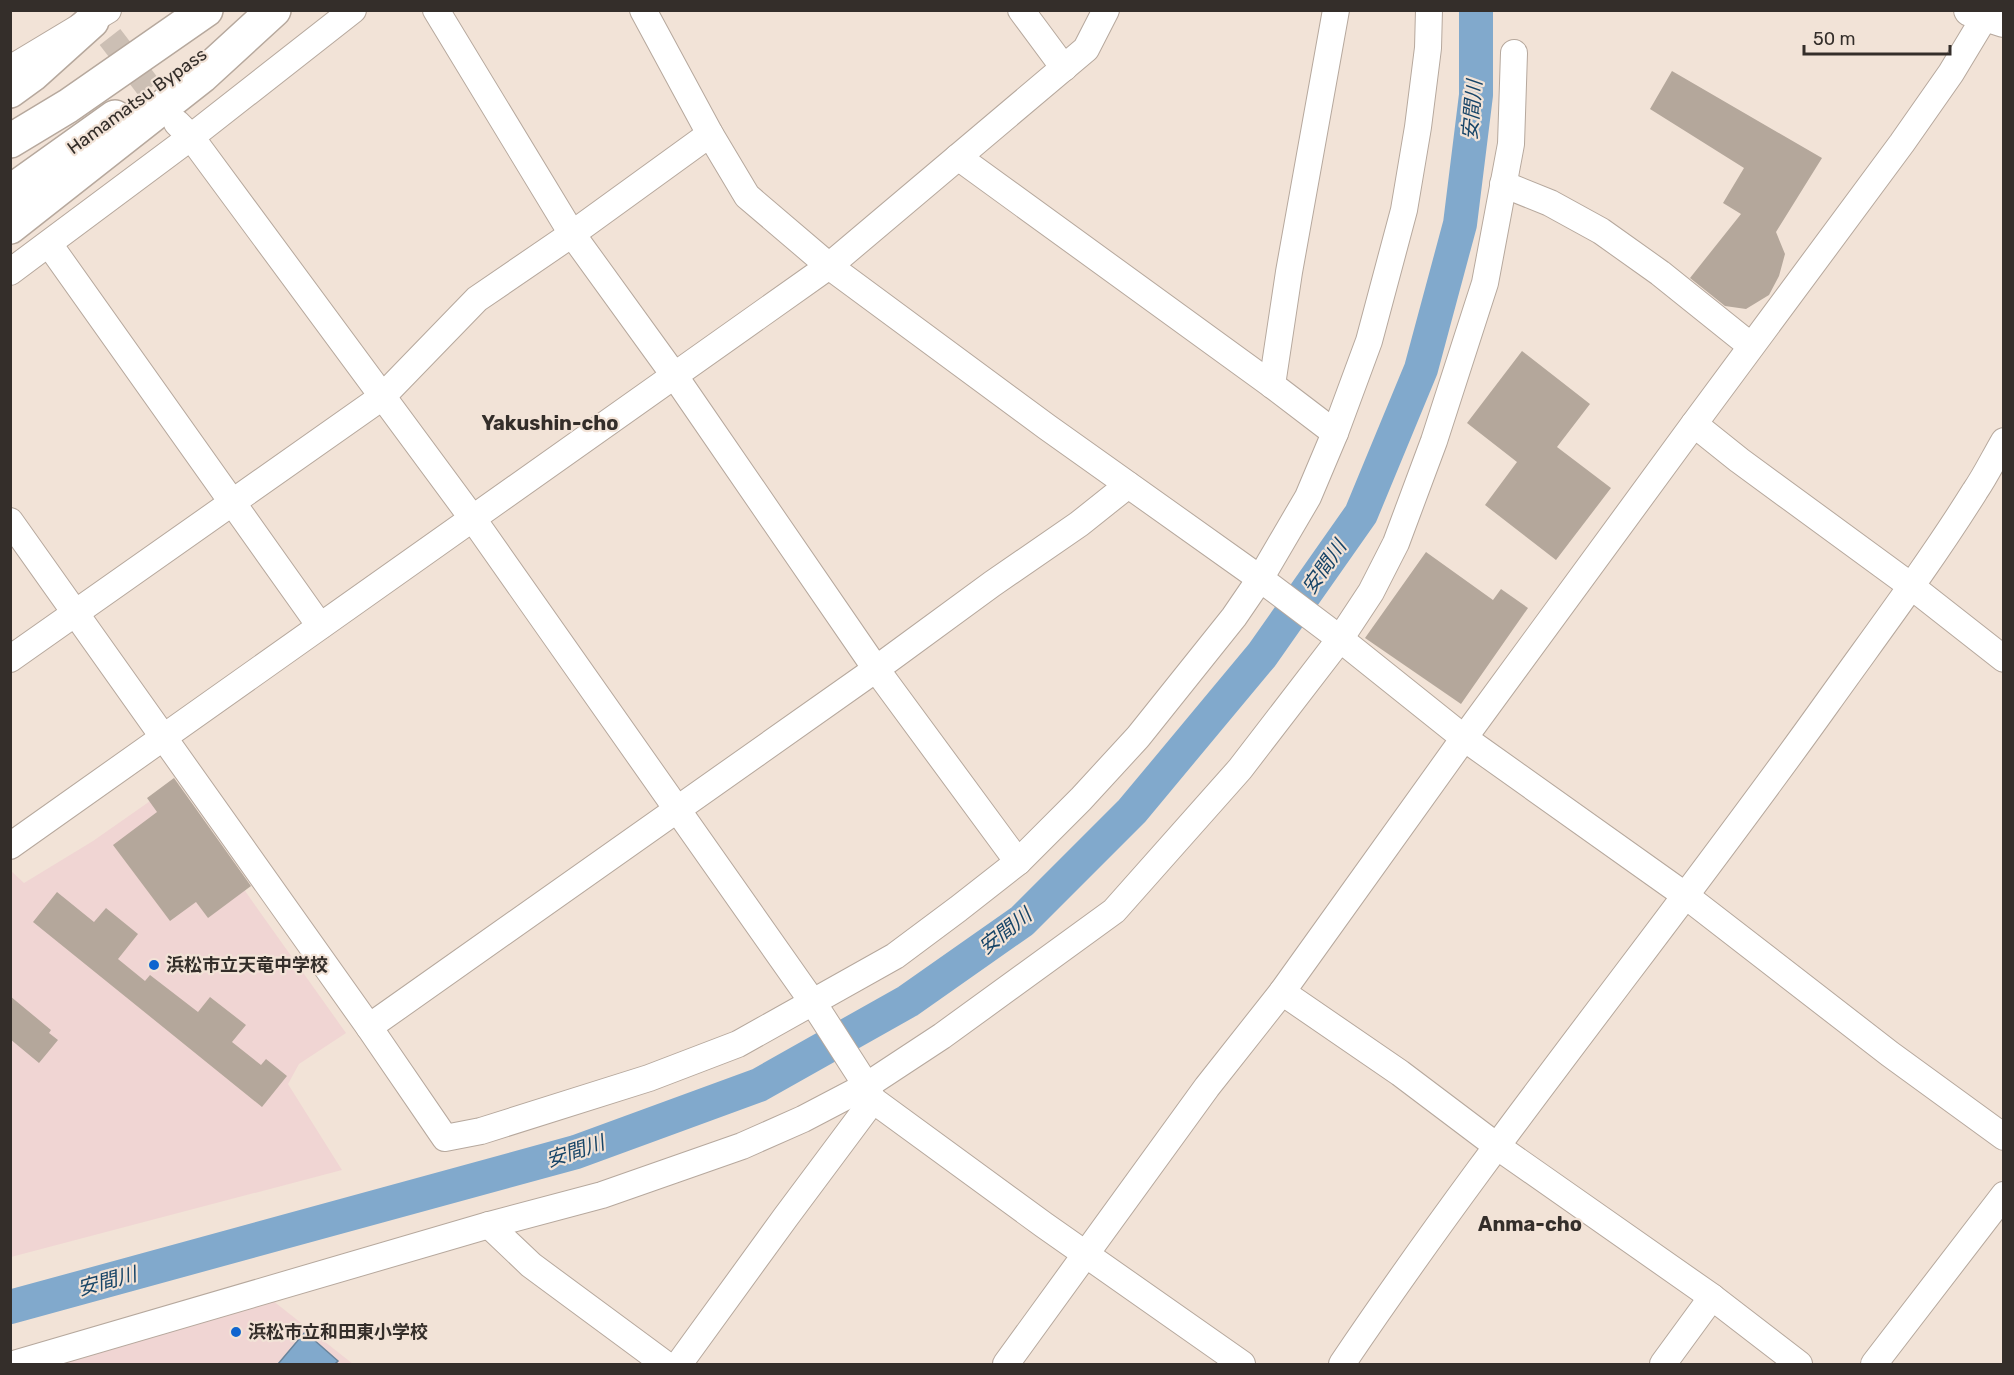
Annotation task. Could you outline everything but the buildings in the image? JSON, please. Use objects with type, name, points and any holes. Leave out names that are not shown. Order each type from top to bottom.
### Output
[{"type":"highway","points":[[10,139],[176,10]]},
{"type":"highway","name":"Hamamatsu Bypass","points":[[10,139],[68,106],[206,10]]},
{"type":"highway","name":"Hamamatsu Bypass","points":[[10,192],[263,10]]},
{"type":"highway","points":[[10,227],[202,76],[274,10]]},
{"type":"highway","points":[[10,91],[98,20]]},
{"type":"street","points":[[10,272],[49,244],[184,130],[353,10]]},
{"type":"street","points":[[436,10],[572,234],[674,375],[876,669],[1018,862]]},
{"type":"street","points":[[643,10],[710,134],[747,196],[829,266],[1261,580],[1339,638],[1464,738],[1686,896],[1881,1047],[2004,1137]]},
{"type":"street","points":[[1021,10],[1064,68]]},
{"type":"street","points":[[10,846],[829,266],[1086,49],[1106,10]]},
{"type":"street","points":[[1272,385],[1289,272],[1336,10]]},
{"type":"street","points":[[10,520],[445,1138],[481,1131],[649,1078],[738,1044],[814,1003],[895,956],[958,909],[1018,862],[1081,799],[1138,737],[1221,635],[1261,580],[1308,496],[1335,433],[1368,341],[1404,210],[1427,60],[1430,10]]},
{"type":"street","points":[[1006,1365],[1207,1087],[1282,992],[1464,738],[1902,143],[1951,73],[1986,16]]},
{"type":"street","points":[[10,69],[98,20]]},
{"type":"street","points":[[14,1365],[489,1225],[602,1195],[742,1146],[869,1090],[1114,911],[1240,769],[1371,592],[1396,543],[1434,441],[1485,284],[1511,144],[1514,53]]},
{"type":"street","points":[[184,130],[473,519],[814,1003],[869,1090],[1085,1254],[1242,1365]]},
{"type":"street","points":[[10,659],[382,397],[477,300],[710,134]]},
{"type":"street","points":[[958,157],[1335,433]]},
{"type":"street","points":[[1503,184],[1550,203],[1601,231],[1659,273],[1751,346]]},
{"type":"street","points":[[49,244],[320,626]]},
{"type":"street","points":[[1694,424],[1739,460],[1911,585],[2004,659]]},
{"type":"street","points":[[1342,1365],[1379,1310],[1570,1046],[1686,896],[1911,585],[1976,490],[2004,441]]},
{"type":"street","points":[[369,1027],[876,669],[1079,524],[1128,485]]},
{"type":"street","points":[[1282,992],[1400,1073],[1498,1147],[1713,1297],[1799,1365]]},
{"type":"street","points":[[680,1365],[784,1218],[869,1090]]},
{"type":"street","points":[[1874,1365],[2004,1195]]},
{"type":"street","points":[[489,1225],[531,1265],[665,1365]]},
{"type":"street","points":[[1663,1365],[1713,1297]]},
{"type":"shaded area","name":"浜松市立天竜中学校","points":[[173,785],[346,1033],[299,1064],[288,1084],[342,1170],[11,1257],[10,870],[24,883],[93,841]]},
{"type":"shaded area","name":"浜松市立和田東小学校","points":[[272,1300],[353,1364],[46,1364]]},
{"type":"water","points":[[305,1332],[338,1361],[335,1364],[278,1364]]},
{"type":"waterway","name":"安間川","points":[[10,1307],[576,1152],[759,1085],[908,1001],[1022,921],[1132,811],[1262,655],[1361,514],[1421,369],[1460,224],[1476,95],[1476,10]]},
{"type":"tunnel","points":[[110,37],[174,120]]},
{"type":"place","name":"浜松市立天竜中学校","points":[[154,965]]},
{"type":"place","name":"浜松市立和田東小学校","points":[[236,1332]]},
{"type":"district","name":"Yakushin-cho","points":[[550,423]]},
{"type":"district","name":"Anma-cho","points":[[1530,1224]]}]
